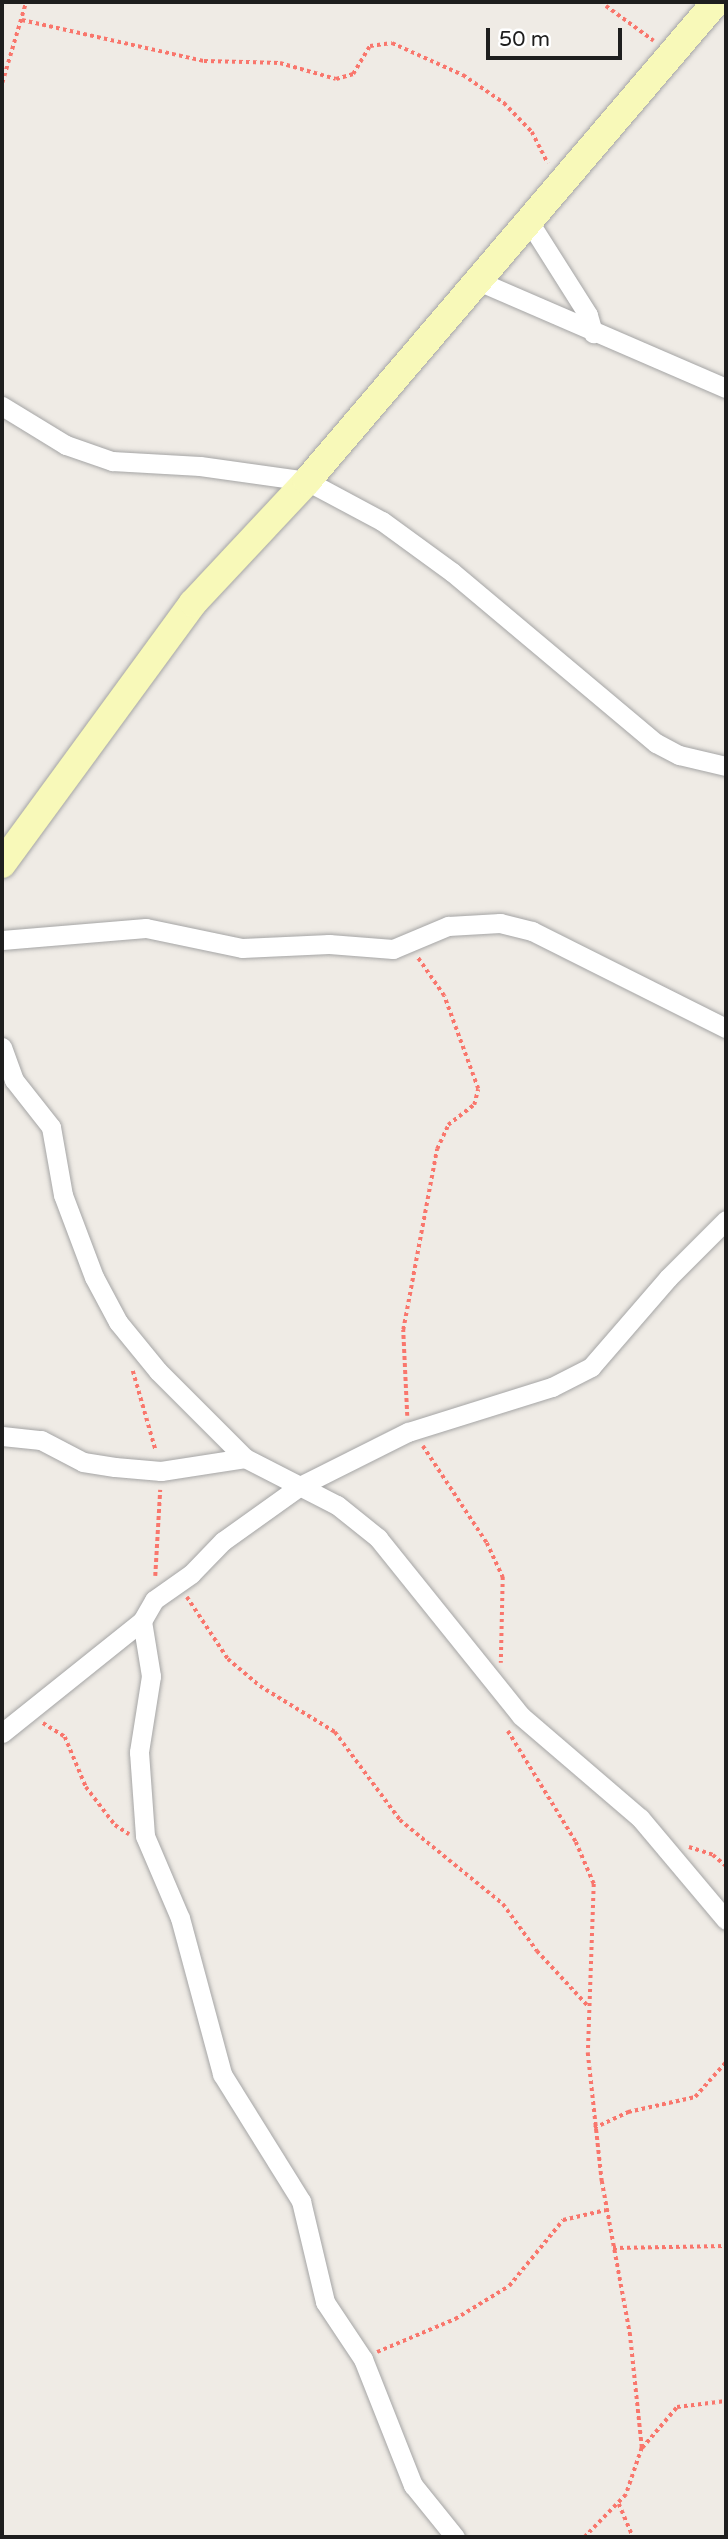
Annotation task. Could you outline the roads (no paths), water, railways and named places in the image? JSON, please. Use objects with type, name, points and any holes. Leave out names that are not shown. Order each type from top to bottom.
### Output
[{"type":"street","points":[[2,864],[193,603],[307,481],[716,2]]},
{"type":"street","points":[[528,220],[589,315],[593,333]]},
{"type":"street","points":[[476,280],[593,333],[726,388]]},
{"type":"street","points":[[2,406],[66,445],[112,461],[200,466],[307,481],[382,521],[452,572],[656,743],[679,755],[726,766]]},
{"type":"street","points":[[2,940],[146,928],[242,948],[409,945],[448,926],[500,923],[532,931],[726,1028]]},
{"type":"street","points":[[2,1047],[14,1080],[51,1127],[66,1206],[94,1277],[118,1322],[188,1405],[245,1458],[337,1505],[378,1538],[521,1716],[640,1818],[726,1920]]},
{"type":"street","points":[[2,1733],[142,1620],[154,1600],[178,1583],[223,1541],[300,1486],[411,1431],[552,1387],[591,1367],[668,1278],[726,1220]]},
{"type":"street","points":[[2,1436],[41,1440],[83,1462],[161,1471],[245,1458]]},
{"type":"street","points":[[142,1620],[151,1676],[139,1752],[145,1836],[180,1918],[222,2074],[301,2201],[325,2302],[363,2359],[413,2485],[455,2537]]}]
